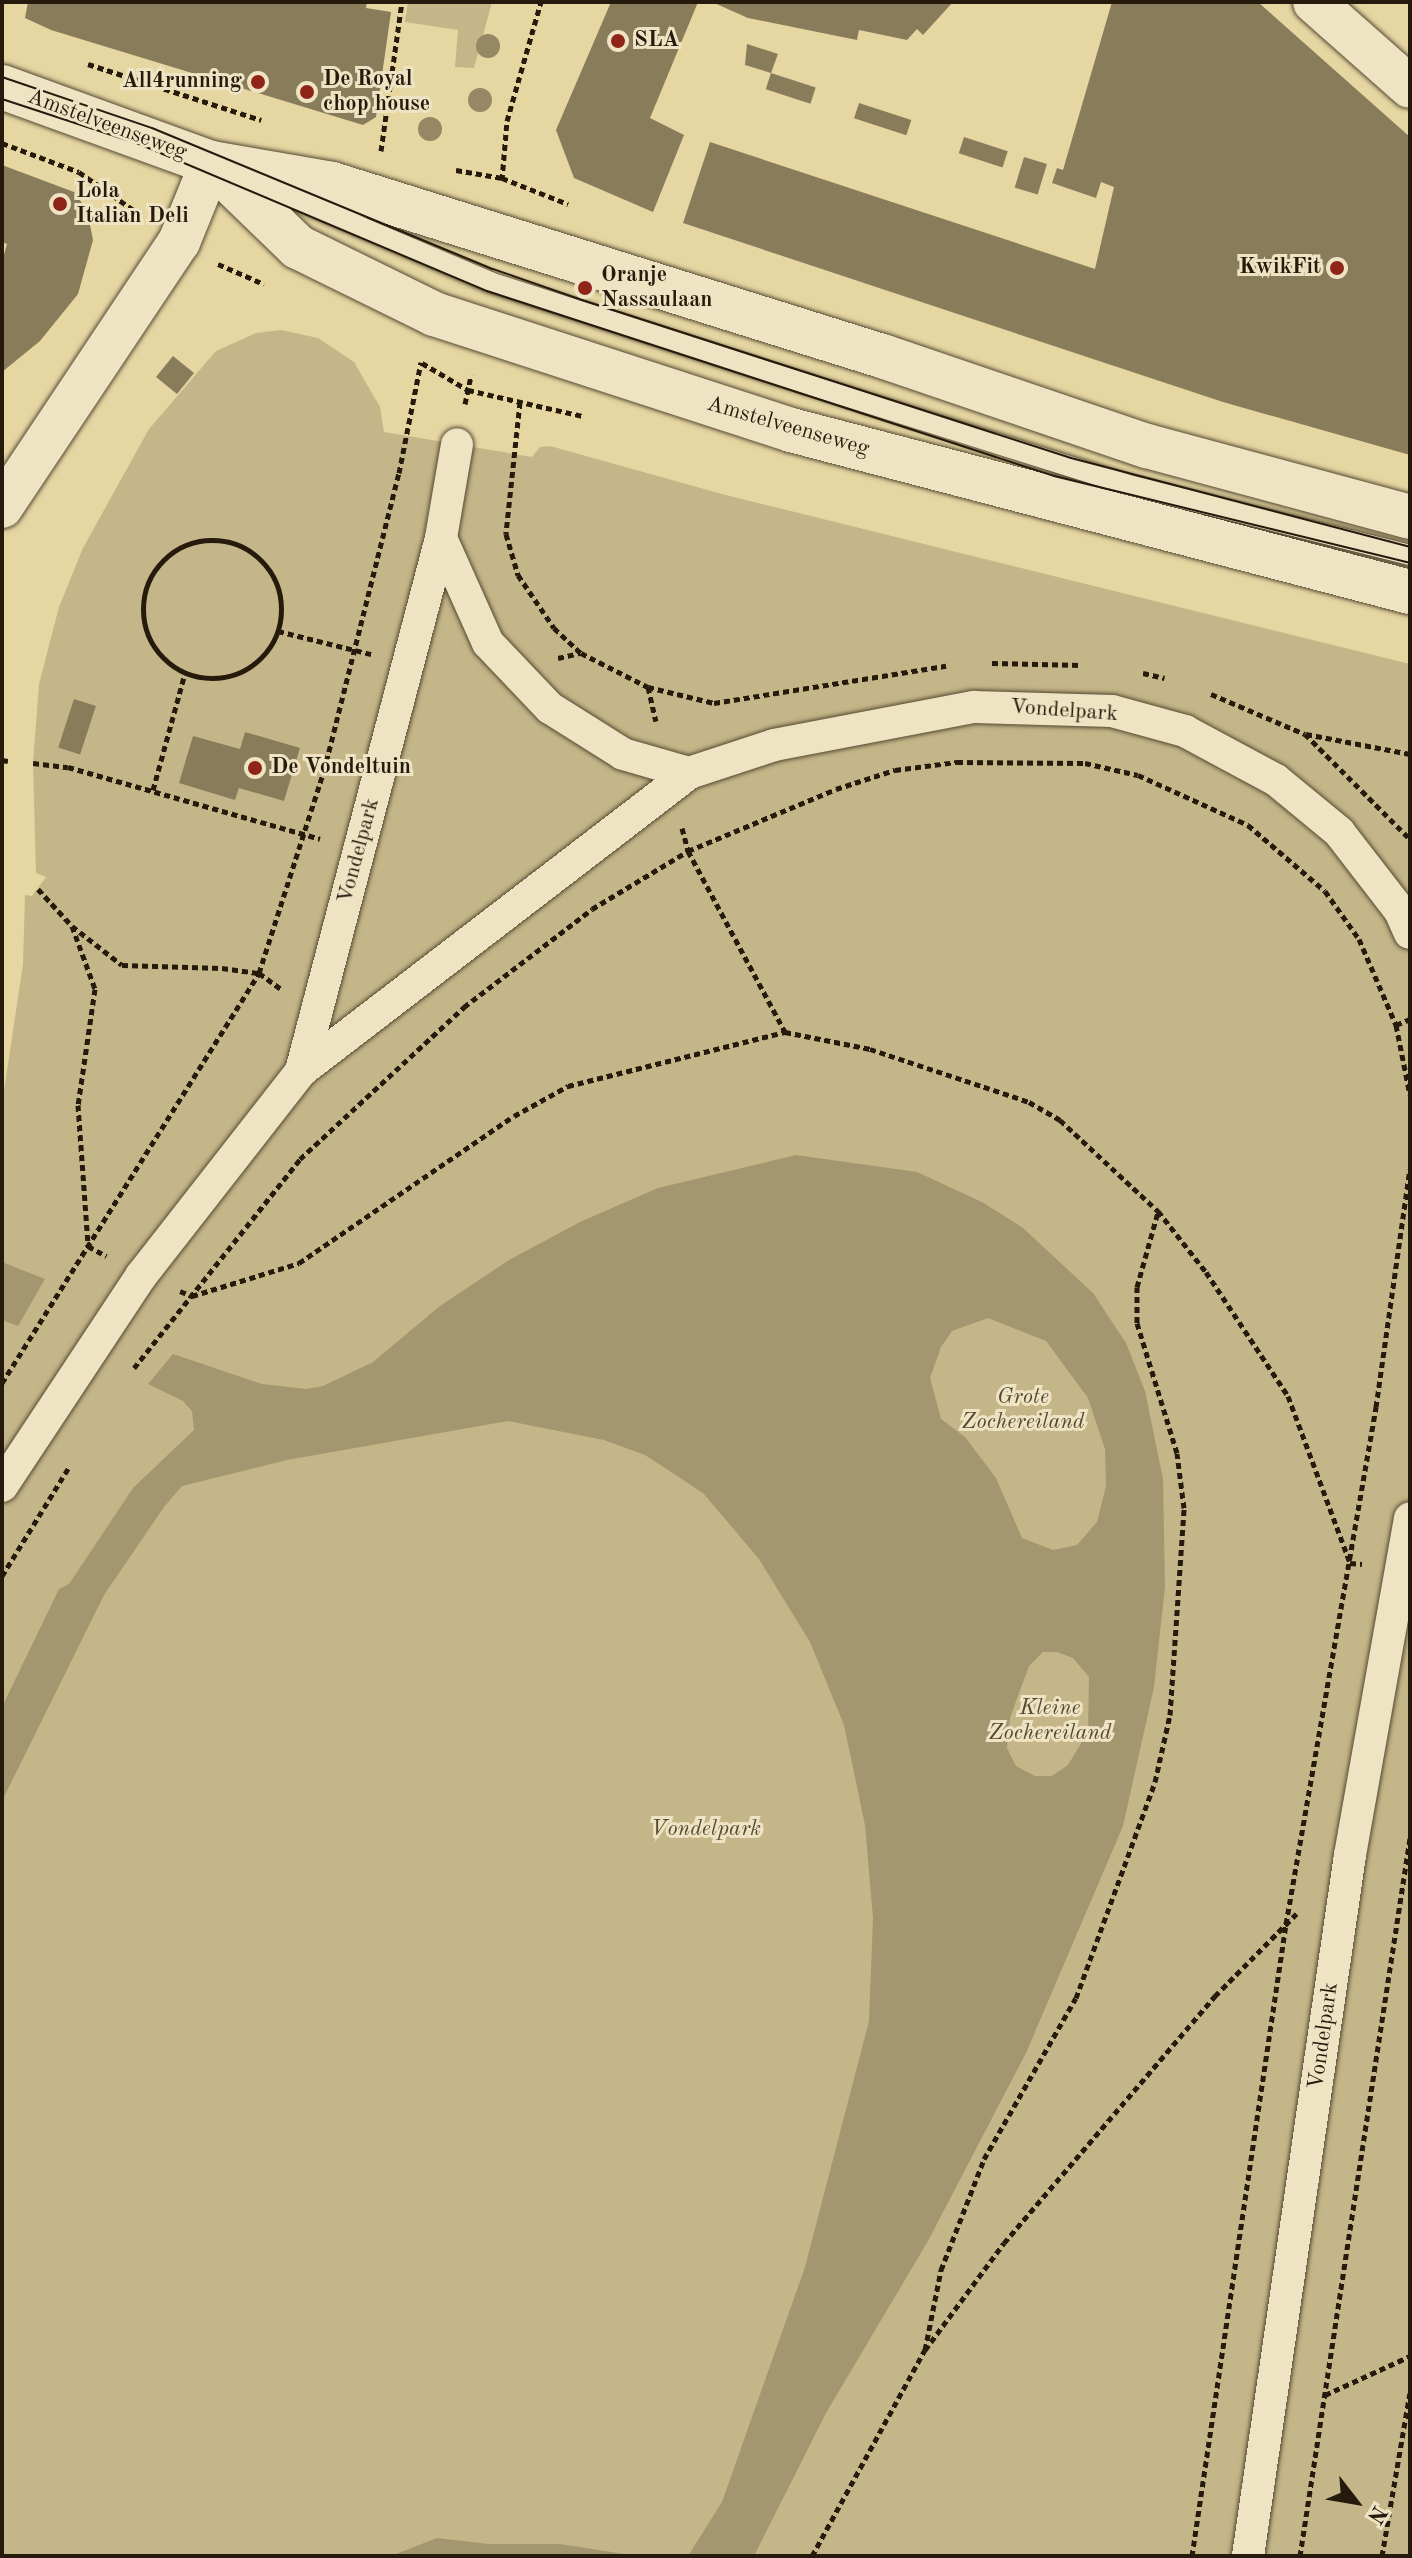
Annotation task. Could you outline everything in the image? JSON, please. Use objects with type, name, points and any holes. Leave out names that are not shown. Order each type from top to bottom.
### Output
[{"type":"main road","name":"Amstelveenseweg","points":[[2,87],[211,163],[332,184],[885,357],[1147,446],[1410,517]]},
{"type":"main road","name":"Amstelveenseweg","points":[[211,163],[298,247],[445,318],[791,430],[1410,592]]},
{"type":"street","points":[[1314,2],[1410,87]]},
{"type":"street","points":[[2,507],[179,242],[211,163]]},
{"type":"street","name":"Vondelpark","points":[[301,1071],[441,538],[457,444]]},
{"type":"street","points":[[441,538],[488,643],[550,708],[623,754],[689,773]]},
{"type":"street","name":"Vondelpark","points":[[2,1486],[141,1276],[301,1071],[689,773],[774,745],[974,707],[1112,711],[1185,731],[1276,780],[1339,832],[1400,911],[1410,933]]},
{"type":"street","name":"Vondelpark","points":[[1248,2556],[1350,1855],[1410,1518]]},
{"type":"lane","name":"Amstelveenseweg","points":[[211,163],[490,282],[1125,484],[1410,555]]},
{"type":"path","points":[[373,197],[402,2]]},
{"type":"path","points":[[502,178],[507,121],[541,2]]},
{"type":"path","points":[[2,143],[79,172],[179,242]]},
{"type":"path","points":[[2,1383],[202,1071],[259,973],[324,771],[399,473],[421,362]]},
{"type":"path","points":[[468,390],[520,402],[506,534],[518,575],[554,628],[581,653],[648,687]]},
{"type":"path","points":[[199,540],[223,540],[265,563],[282,607],[278,631],[268,650],[233,676],[211,679],[185,673],[155,649],[142,607],[158,565],[177,549],[199,540]]},
{"type":"path","points":[[278,631],[341,646]]},
{"type":"path","points":[[153,790],[185,673]]},
{"type":"path","points":[[1410,754],[1305,734],[1410,839]]},
{"type":"path","points":[[128,1378],[300,1159],[464,1007],[592,909],[688,851],[836,789],[895,770],[1022,760],[1085,763],[1138,775],[1248,825],[1325,891],[1359,939],[1396,1025],[1410,1095]]},
{"type":"path","points":[[33,763],[153,790],[293,831]]},
{"type":"path","points":[[688,851],[785,1032]]},
{"type":"path","points":[[38,889],[72,926],[122,965],[259,973]]},
{"type":"path","points":[[72,926],[95,989],[78,1105],[88,1246]]},
{"type":"path","points":[[1396,1025],[1410,1019]]},
{"type":"path","points":[[192,1296],[299,1263],[514,1116],[568,1086],[785,1032],[870,1049],[1029,1102],[1060,1120],[1158,1211],[1206,1272],[1288,1396],[1350,1563]]},
{"type":"path","points":[[1192,2556],[1286,1924],[1350,1563],[1410,1169]]},
{"type":"path","points":[[925,2350],[941,2270],[973,2187],[1076,1998],[1155,1782],[1170,1715],[1184,1508],[1177,1453],[1137,1323],[1137,1287],[1158,1211]]},
{"type":"path","points":[[2,1576],[77,1454]]},
{"type":"path","points":[[1300,2556],[1410,1838]]},
{"type":"path","points":[[812,2556],[925,2350],[1004,2243],[1215,1996],[1350,1855]]},
{"type":"path","points":[[1325,2395],[1410,2356]]},
{"type":"path","points":[[1382,2556],[1410,2393]]},
{"type":"green space","points":[[408,2],[492,2],[474,68],[455,67],[458,30],[405,22]]},
{"type":"green space","name":"Vondelpark","points":[[281,330],[318,338],[354,362],[380,407],[384,432],[532,457],[540,447],[550,446],[722,494],[1410,664],[1410,2556],[2,2556],[2,1104],[23,964],[25,895],[32,896],[46,877],[36,873],[33,763],[39,684],[59,607],[83,548],[149,429],[216,351],[256,333]]},
{"type":"shaded area","points":[[796,1155],[917,1172],[982,1202],[1023,1228],[1093,1293],[1126,1343],[1145,1391],[1163,1479],[1165,1587],[1154,1687],[1123,1826],[1026,2053],[928,2241],[826,2413],[754,2556],[688,2556],[722,2502],[805,2267],[869,2021],[873,1918],[865,1825],[844,1725],[810,1642],[759,1559],[703,1493],[645,1455],[604,1440],[508,1421],[287,1460],[182,1486],[164,1507],[104,1595],[2,1801],[2,1707],[59,1589],[69,1584],[133,1488],[194,1430],[192,1411],[183,1401],[148,1384],[173,1354],[262,1384],[306,1389],[323,1386],[373,1362],[440,1306],[509,1260],[580,1222],[658,1188]],"holes":[[[988,1318],[1046,1341],[1088,1398],[1105,1449],[1106,1486],[1097,1522],[1077,1545],[1053,1550],[1022,1538],[996,1478],[965,1437],[941,1419],[930,1378],[941,1347],[952,1331]],[[1043,1652],[1057,1652],[1073,1658],[1089,1677],[1088,1732],[1068,1765],[1052,1776],[1035,1776],[1016,1766],[1007,1748],[1010,1718],[1029,1666]]]},
{"type":"shaded area","points":[[2,1262],[45,1279],[18,1326],[2,1320]]},
{"type":"shaded area","points":[[437,2538],[488,2544],[560,2544],[637,2556],[391,2556]]},
{"type":"building","points":[[28,2],[367,2],[366,8],[391,12],[376,117],[363,125],[51,30],[25,18]]},
{"type":"building","points":[[611,2],[698,2],[650,118],[684,135],[653,212],[574,178],[556,130]]},
{"type":"building","points":[[712,2],[953,2],[923,35],[917,29],[907,40],[859,30],[857,40],[748,18]]},
{"type":"building","points":[[1112,2],[1258,2],[1410,137],[1410,455],[1223,402],[683,223],[710,142],[1095,269],[1114,187],[1101,182],[1096,198],[1052,183],[1057,168],[1063,170]]},
{"type":"building","points":[[747,44],[778,54],[771,73],[745,65]]},
{"type":"building","points":[[771,73],[816,88],[810,104],[766,89]]},
{"type":"building","points":[[859,103],[911,120],[906,135],[854,118]]},
{"type":"building","points":[[964,137],[1008,151],[1002,167],[959,153]]},
{"type":"building","points":[[1024,157],[1047,164],[1038,195],[1015,188]]},
{"type":"building","points":[[2,165],[74,192],[87,210],[93,240],[78,294],[40,341],[2,372],[2,262],[7,244],[2,242]]},
{"type":"building","points":[[173,356],[194,373],[177,394],[156,377]]},
{"type":"building","points":[[74,699],[96,706],[80,755],[58,748]]},
{"type":"building","points":[[245,732],[300,748],[284,801],[239,788],[235,800],[179,783],[193,736],[240,749]]},
{"type":"tram line","points":[[2,77],[152,128],[493,269],[582,300],[1071,458],[1410,547]]},
{"type":"tram line","points":[[2,99],[139,144],[487,291],[1054,476],[1410,563]]},
{"type":"place","name":"SLA","points":[[618,41]]},
{"type":"place","name":"All4running","points":[[258,82]]},
{"type":"place","name":"De Royal chop house","points":[[307,92]]},
{"type":"place","name":"Lola Italian Deli","points":[[60,204]]},
{"type":"place","name":"KwikFit","points":[[1337,268]]},
{"type":"place","name":"Oranje Nassaulaan","points":[[585,288]]},
{"type":"place","name":"De Vondeltuin","points":[[255,768]]},
{"type":"park label","name":"Grote Zochereiland","points":[[1023,1410]]},
{"type":"park label","name":"Kleine Zochereiland","points":[[1050,1720]]}]
